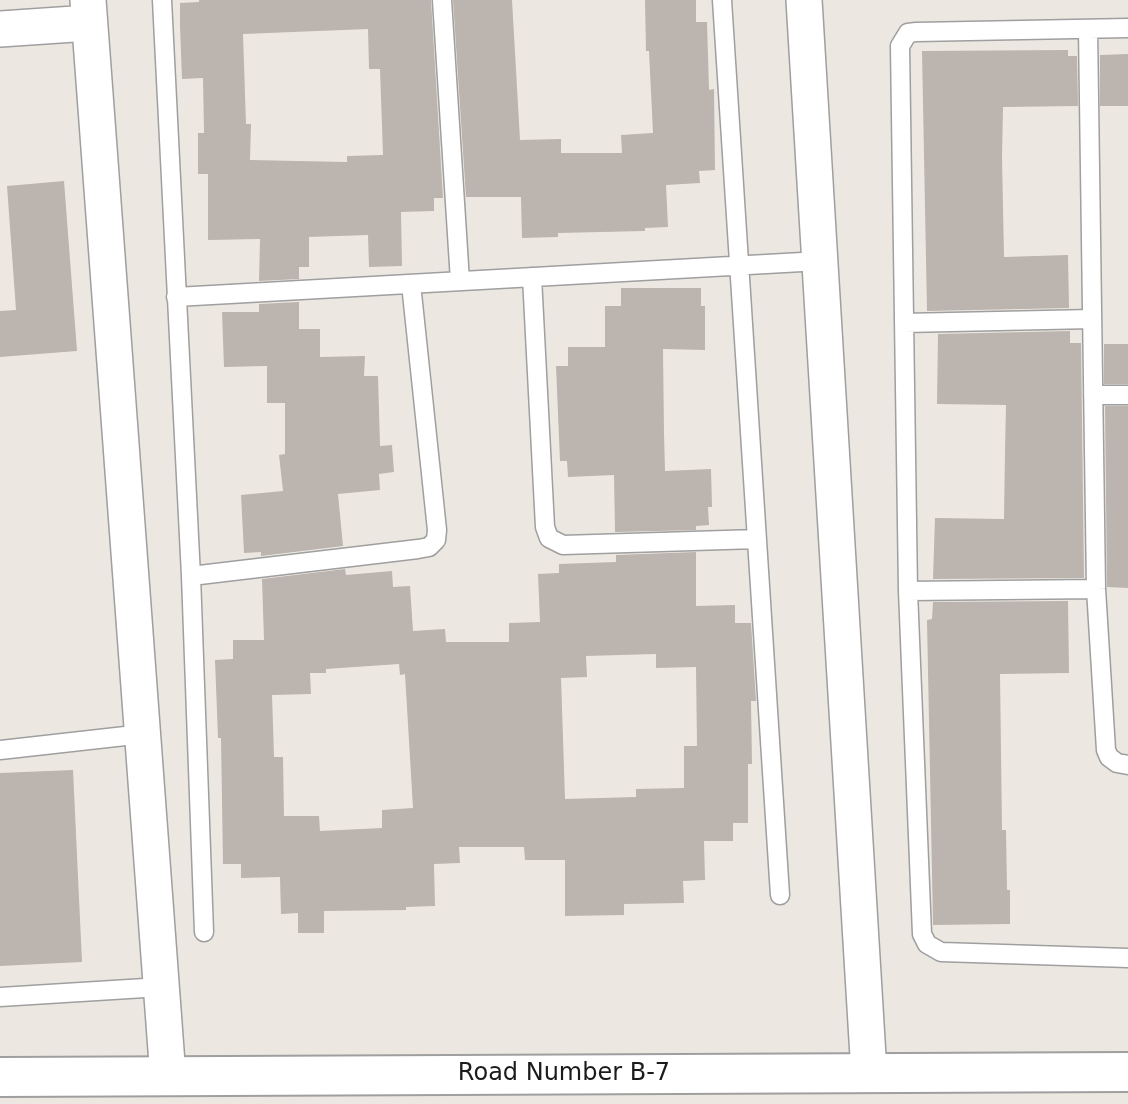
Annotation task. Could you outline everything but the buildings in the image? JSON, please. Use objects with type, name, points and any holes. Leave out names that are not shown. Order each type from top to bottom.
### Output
[{"type":"street","points":[[804,0],[869,1073]]},
{"type":"street","points":[[0,29],[89,12],[168,1077]]},
{"type":"street","name":"Road Number B-7","points":[[0,1077],[1128,1072]]},
{"type":"lane","points":[[162,0],[191,576],[204,932]]},
{"type":"lane","points":[[442,0],[460,281]]},
{"type":"lane","points":[[722,0],[780,895]]},
{"type":"lane","points":[[1128,28],[916,32],[908,33],[900,46],[908,591],[922,934],[927,944],[941,952],[1128,958]]},
{"type":"lane","points":[[1088,29],[1096,589],[1106,750],[1117,763],[1128,765]]},
{"type":"lane","points":[[176,297],[820,261]]},
{"type":"lane","points":[[532,277],[545,527],[549,538],[563,545],[757,539]]},
{"type":"lane","points":[[191,576],[418,549],[429,547],[436,540],[411,284]]},
{"type":"lane","points":[[904,323],[1092,319]]},
{"type":"lane","points":[[1093,396],[1128,395]]},
{"type":"lane","points":[[908,591],[1096,589]]},
{"type":"lane","points":[[0,750],[143,734]]},
{"type":"lane","points":[[0,997],[161,987]]}]
